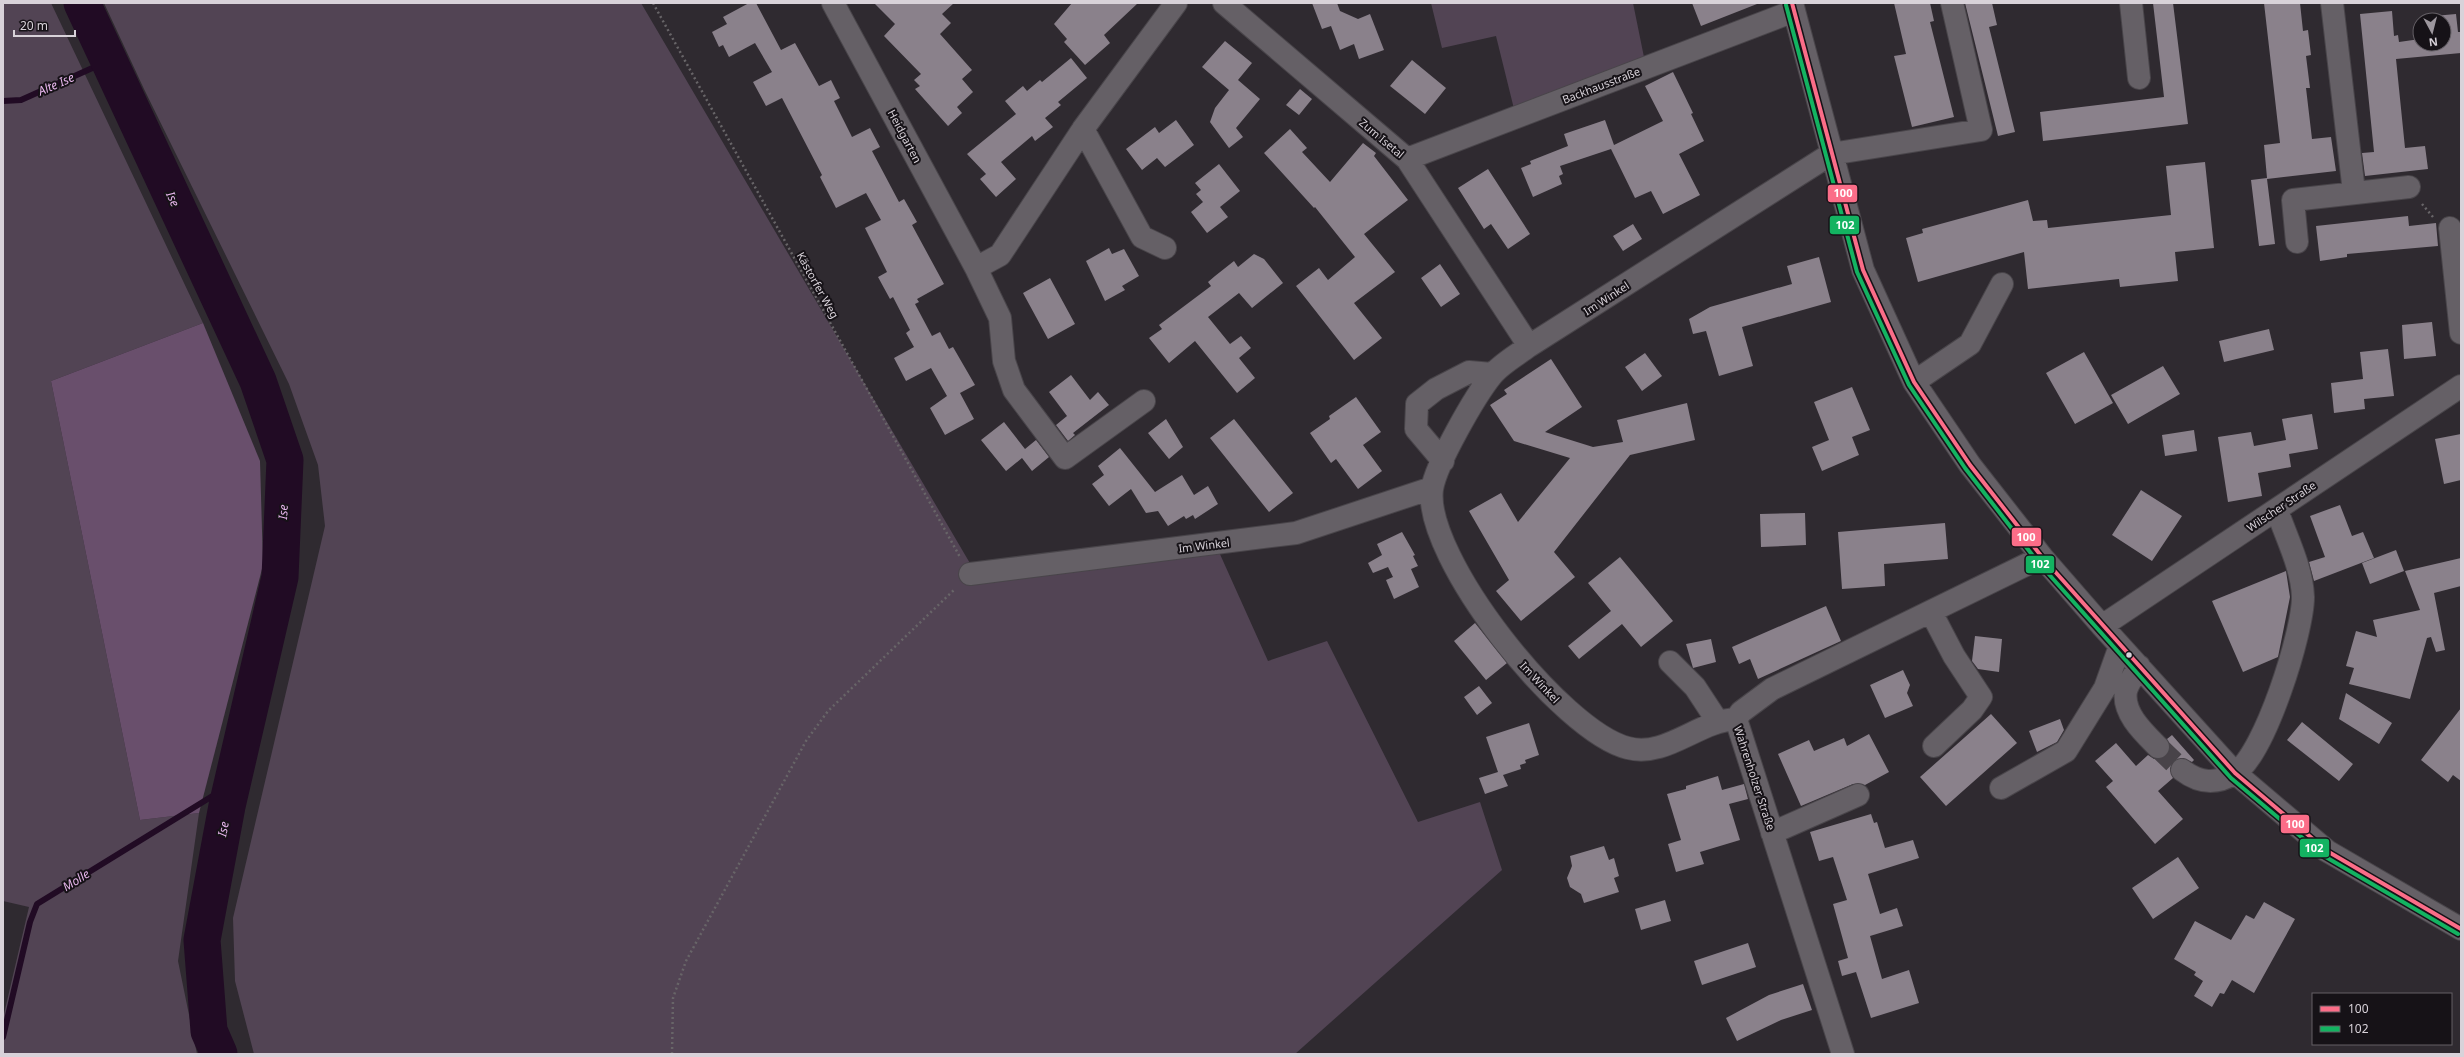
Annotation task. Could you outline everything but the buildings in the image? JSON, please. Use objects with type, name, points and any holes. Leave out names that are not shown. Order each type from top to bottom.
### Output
[{"type":"street","name":"Heidgarten","points":[[834,3],[976,268],[1000,318],[1004,361],[1014,390],[1065,458],[1144,401]]},
{"type":"street","points":[[976,268],[1000,255],[1083,129],[1176,3]]},
{"type":"street","name":"Zum Isetal","points":[[1224,3],[1407,159],[1529,346]]},
{"type":"street","points":[[1831,154],[1981,130],[1952,3]]},
{"type":"street","points":[[2131,3],[2139,78]]},
{"type":"street","points":[[2332,3],[2354,192]]},
{"type":"street","points":[[1793,7],[1862,270],[1914,382],[1970,465],[2042,557],[2102,626],[2235,773],[2327,852],[2461,929]]},
{"type":"street","name":"Backhausstraße","points":[[1407,159],[1793,7]]},
{"type":"street","points":[[1083,129],[1142,236],[1165,248]]},
{"type":"street","name":"Im Winkel","points":[[1727,720],[1660,747],[1647,750],[1613,744],[1576,718],[1550,695],[1522,666],[1469,588],[1444,546],[1432,507],[1432,488],[1443,460],[1471,407],[1492,374],[1529,346],[1831,154]]},
{"type":"street","points":[[2297,242],[2293,200],[2409,187]]},
{"type":"street","points":[[2450,228],[2461,333]]},
{"type":"street","points":[[1914,382],[1970,344],[2002,284]]},
{"type":"street","points":[[1443,460],[1416,429],[1417,404],[1436,389],[1469,372],[1492,374]]},
{"type":"street","name":"Wilscher Straße","points":[[2102,626],[2461,386]]},
{"type":"street","name":"Im Winkel","points":[[970,574],[1296,534],[1432,488]]},
{"type":"street","points":[[2182,770],[2191,777],[2211,783],[2235,773],[2248,758],[2274,709],[2300,620],[2303,596],[2299,573],[2277,510]]},
{"type":"street","name":"Wahrenholzer Straße","points":[[1843,1054],[1772,833],[1727,720],[1741,712],[1772,689],[2042,557]]},
{"type":"street","points":[[1931,612],[1954,656],[1981,696],[1972,710],[1934,746]]},
{"type":"street","points":[[2002,788],[2066,751],[2105,688],[2120,646]]},
{"type":"street","points":[[1670,662],[1727,720]]},
{"type":"street","points":[[2139,666],[2127,689],[2126,697],[2135,720],[2158,747]]},
{"type":"street","points":[[1772,833],[1858,795]]},
{"type":"path","name":"Kästorfer Weg","points":[[653,3],[970,574]]},
{"type":"path","points":[[2409,187],[2434,219],[2450,228]]},
{"type":"path","points":[[672,1054],[673,998],[686,961],[806,741],[828,711],[970,574]]},
{"type":"shaded area","points":[[3,3],[51,3],[203,323],[51,381],[140,820],[199,813],[178,961],[197,1054],[3,1054],[3,1018],[29,907],[3,901]]},
{"type":"shaded area","points":[[104,3],[641,3],[981,582],[1219,552],[1268,661],[1327,641],[1418,822],[1480,802],[1502,870],[1295,1054],[254,1054],[235,981],[233,918],[325,526],[318,465],[289,384],[144,89]]},
{"type":"shaded area","points":[[1431,3],[1633,3],[1646,67],[1516,117],[1496,36],[1442,48]]},
{"type":"shaded area","points":[[203,323],[260,461],[263,565],[199,813],[140,820],[51,381]]},
{"type":"waterway","name":"Ise","points":[[82,3],[258,381],[285,460],[280,577],[227,806],[202,940],[209,1031],[219,1054]]},
{"type":"waterway","name":"Alte Ise","points":[[3,101],[21,100],[108,61]]},
{"type":"waterway","name":"Molle","points":[[3,1037],[30,922],[37,904],[232,784]]},
{"type":"tunnel","points":[[2158,747],[2182,770]]},
{"type":"transit line","name":"100","points":[[1792,3],[1863,270],[1914,382],[1970,465],[2042,557],[2235,773],[2327,851],[2461,929]]},
{"type":"transit line","name":"102","points":[[1786,5],[1857,272],[1909,385],[1965,468],[2037,561],[2231,778],[2324,856],[2458,934]]}]
